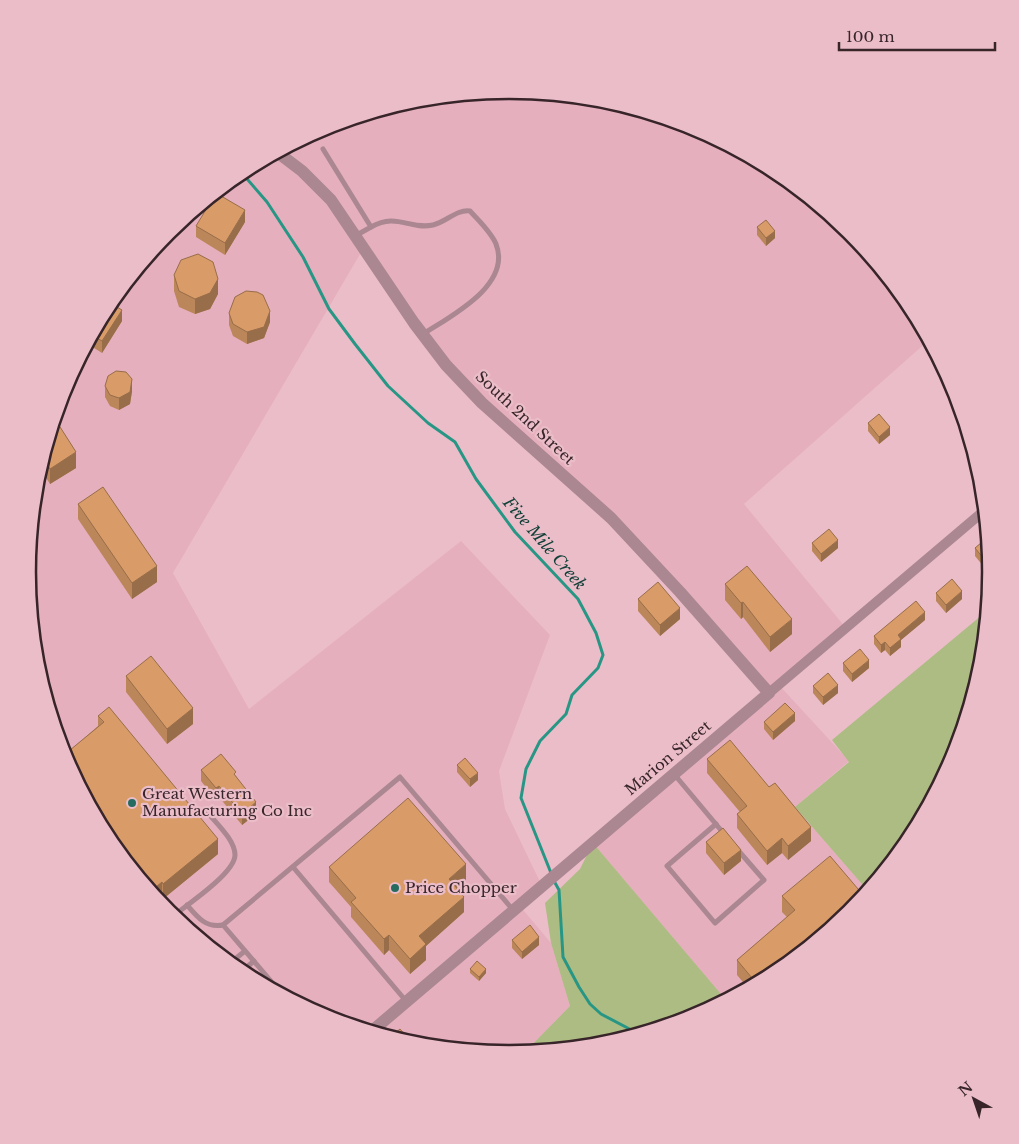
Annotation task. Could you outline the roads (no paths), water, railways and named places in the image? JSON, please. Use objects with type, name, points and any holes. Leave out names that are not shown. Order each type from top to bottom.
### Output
[{"type":"street","name":"South 2nd Street","points":[[283,157],[302,172],[330,200],[422,334],[446,365],[482,403],[611,518],[680,592],[769,693]]},
{"type":"street","name":"Marion Street","points":[[378,1026],[979,515]]},
{"type":"lane","points":[[324,149],[370,227]]},
{"type":"lane","points":[[355,236],[370,227],[388,220],[432,225],[464,210],[470,211],[496,244],[500,260],[495,277],[484,290],[422,334]]},
{"type":"lane","points":[[674,774],[728,838]]},
{"type":"lane","points":[[187,905],[205,924],[214,926],[224,925],[400,777],[513,910]]},
{"type":"lane","points":[[179,911],[225,874],[232,865],[236,855],[232,844],[208,813]]},
{"type":"lane","points":[[716,824],[667,866],[714,923],[764,880],[734,845]]},
{"type":"lane","points":[[293,867],[406,1002]]},
{"type":"lane","points":[[224,925],[270,980]]},
{"type":"lane","points":[[237,958],[245,951]]},
{"type":"lane","points":[[248,966],[254,961]]},
{"type":"waterway","name":"Five Mile Creek","points":[[247,179],[267,202],[303,257],[329,309],[355,344],[388,386],[428,423],[455,442],[476,479],[515,532],[578,599],[596,633],[603,655],[598,668],[572,695],[566,714],[540,741],[526,769],[521,798],[551,873]]},
{"type":"waterway","name":"Five Mile Creek","points":[[554,881],[559,890],[563,957],[590,1004],[601,1014],[630,1029]]},
{"type":"place","name":"Great Western Manufacturing Co Inc","points":[[132,803]]},
{"type":"place","name":"Price Chopper","points":[[395,888]]}]
